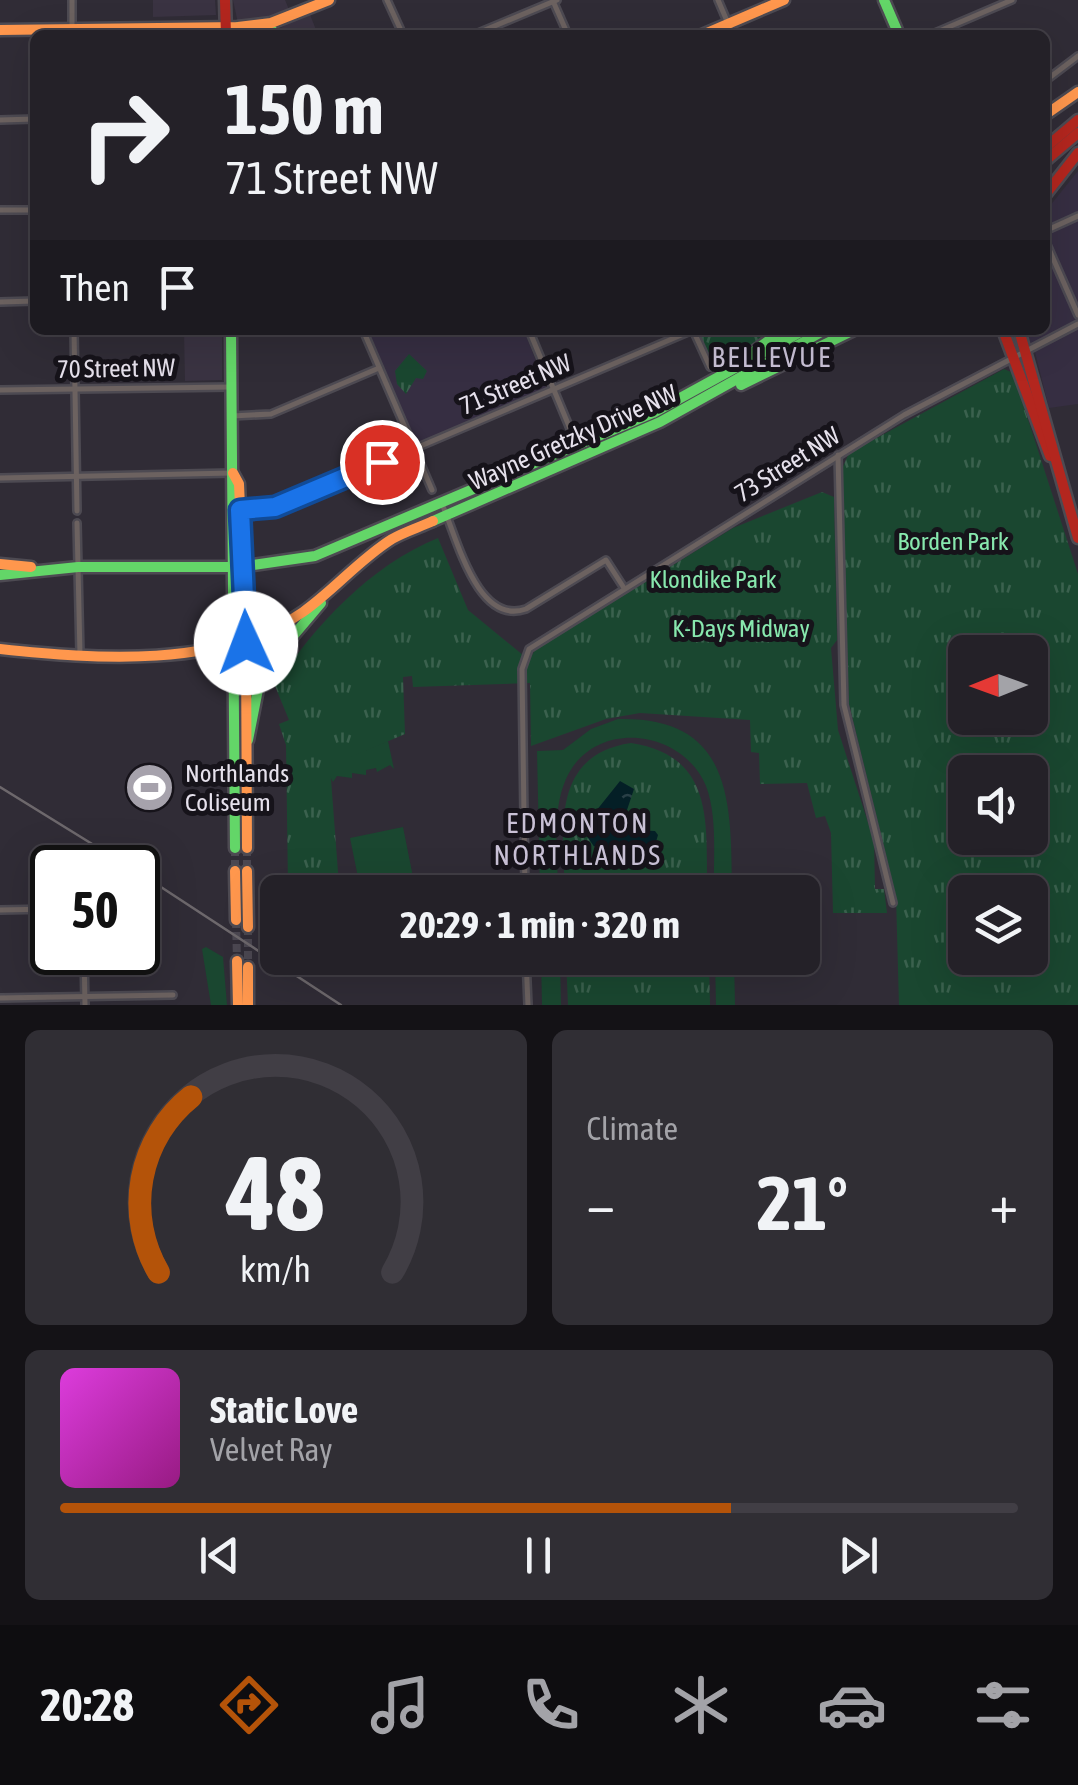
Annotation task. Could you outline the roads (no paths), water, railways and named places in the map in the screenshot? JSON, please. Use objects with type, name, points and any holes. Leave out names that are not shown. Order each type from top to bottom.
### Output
[{"type":"main road","points":[[225,0],[226,30]]},
{"type":"main road","points":[[229,30],[278,22],[329,0]]},
{"type":"main road","points":[[731,29],[784,0]]},
{"type":"main road","points":[[884,0],[896,30]]},
{"type":"main road","points":[[238,27],[272,30]]},
{"type":"main road","points":[[0,30],[149,30]]},
{"type":"main road","points":[[1050,112],[1078,92]]},
{"type":"main road","points":[[1050,144],[1078,120]]},
{"type":"main road","points":[[1050,156],[1078,132]]},
{"type":"main road","points":[[1050,188],[1078,152]]},
{"type":"main road","points":[[231,335],[233,473],[244,564],[248,740]]},
{"type":"main road","points":[[713,389],[777,335]]},
{"type":"main road","name":"Wayne Gretzky Drive NW","points":[[713,389],[796,335]]},
{"type":"main road","name":"Wayne Gretzky Drive NW","points":[[0,575],[78,567],[230,565],[315,556],[444,509],[713,389],[816,335]]},
{"type":"main road","points":[[713,389],[752,382],[844,335]]},
{"type":"main road","points":[[1005,335],[1074,510]]},
{"type":"main road","points":[[1020,335],[1074,510],[1078,538]]},
{"type":"main road","points":[[233,473],[229,485],[231,648],[241,848],[252,705],[268,660],[342,579]]},
{"type":"main road","name":"Wayne Gretzky Drive NW","points":[[0,649],[80,655],[200,653],[231,648],[302,613],[392,540],[444,509]]},
{"type":"main road","points":[[0,564],[38,569]]},
{"type":"main road","points":[[236,920],[241,871],[248,927]]},
{"type":"main road","points":[[238,1005],[243,964],[248,1005]]},
{"type":"street","points":[[72,0],[72,29]]},
{"type":"street","points":[[387,0],[401,30]]},
{"type":"street","points":[[485,30],[554,0],[566,30]]},
{"type":"street","points":[[718,0],[731,29]]},
{"type":"street","points":[[942,30],[1012,0]]},
{"type":"street","points":[[1050,77],[1078,56]]},
{"type":"street","points":[[0,120],[30,119]]},
{"type":"street","points":[[0,210],[30,210]]},
{"type":"street","points":[[1050,229],[1078,216]]},
{"type":"street","points":[[1050,251],[1078,315]]},
{"type":"street","points":[[0,302],[30,302]]},
{"type":"street","name":"73 Street NW","points":[[525,875],[522,669],[526,652],[838,455],[1078,324]]},
{"type":"street","points":[[74,335],[77,511]]},
{"type":"street","points":[[365,335],[432,490]]},
{"type":"street","points":[[531,335],[571,431]]},
{"type":"street","name":"71 Street NW","points":[[240,510],[275,507],[681,335]]},
{"type":"street","points":[[695,335],[710,368]]},
{"type":"street","points":[[232,416],[271,414],[379,368]]},
{"type":"street","name":"70 Street NW","points":[[0,390],[232,387]]},
{"type":"street","points":[[838,455],[843,700],[892,903]]},
{"type":"street","points":[[0,478],[233,473]]},
{"type":"street","points":[[444,509],[482,592],[499,609],[512,613],[526,609],[606,560],[624,588]]},
{"type":"street","points":[[77,522],[80,655]]},
{"type":"street","points":[[0,910],[30,909]]},
{"type":"street","points":[[85,975],[85,1005]]},
{"type":"street","points":[[527,975],[528,1005]]},
{"type":"street","points":[[0,998],[173,995]]},
{"type":"water","points":[[620,781],[634,789],[627,810],[636,830],[655,831],[658,835],[654,849],[625,861],[602,858],[586,835],[596,811]]},
{"type":"tunnel","points":[[235,848],[235,871]]},
{"type":"tunnel","points":[[247,848],[247,871]]},
{"type":"tunnel","points":[[236,920],[237,961]]},
{"type":"tunnel","points":[[248,927],[248,967]]},
{"type":"tram line","points":[[0,787],[94,845]]},
{"type":"tram line","points":[[160,886],[341,1005]]},
{"type":"place","name":"Northlands Coliseum","points":[[150,787]]},
{"type":"district","name":"BELLEVUE","points":[[772,357]]},
{"type":"district","name":"EDMONTON NORTHLANDS","points":[[578,839]]},
{"type":"park label","name":"Borden Park","points":[[953,541]]},
{"type":"park label","name":"Klondike Park","points":[[713,579]]},
{"type":"park label","name":"K-Days Midway","points":[[741,628]]}]
